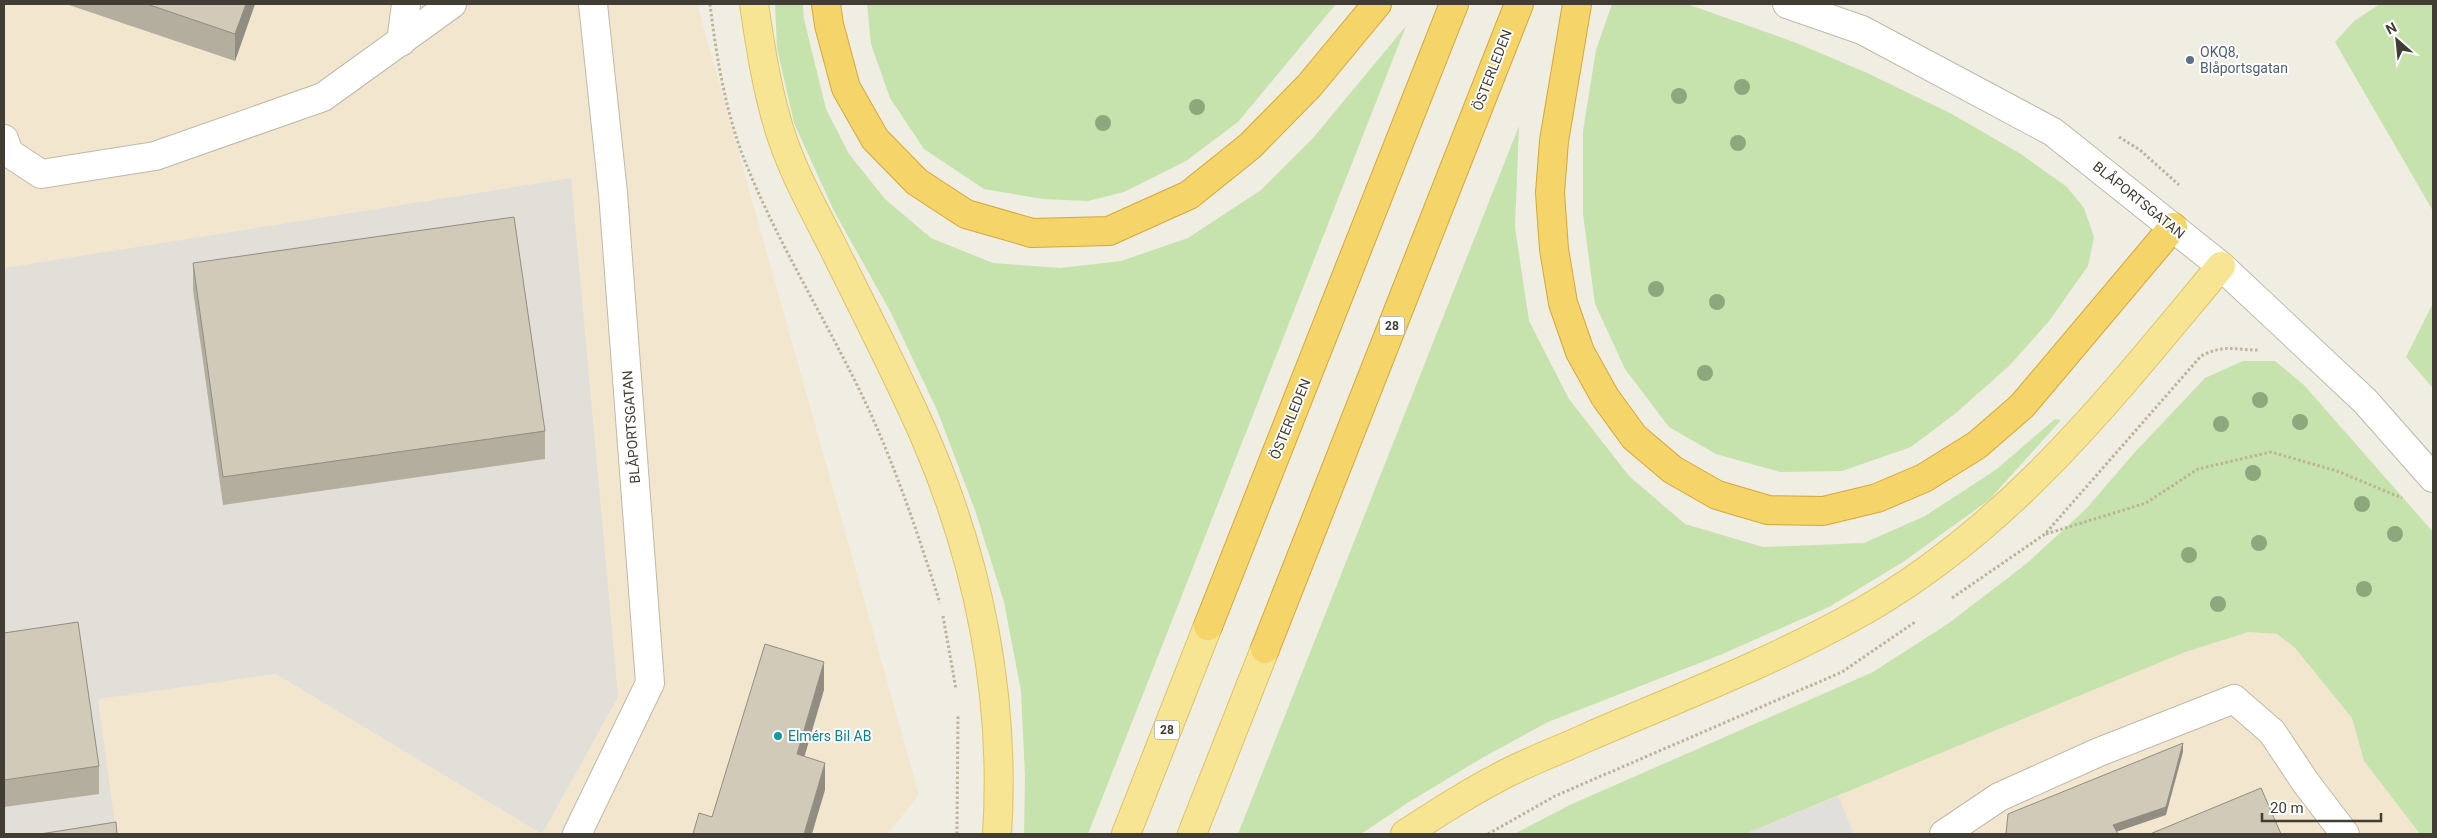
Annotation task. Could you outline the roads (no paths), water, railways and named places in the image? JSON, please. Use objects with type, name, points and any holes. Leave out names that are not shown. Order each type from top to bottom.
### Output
[{"type":"highway","points":[[826,4],[829,25],[846,88],[876,139],[917,182],[966,214],[1032,233],[1109,231],[1189,195],[1250,146],[1309,86],[1377,4]]},
{"type":"highway","name":"ÖSTERLEDEN","points":[[1208,626],[1454,4]]},
{"type":"highway","name":"ÖSTERLEDEN","points":[[1265,649],[1519,4]]},
{"type":"highway","points":[[1577,4],[1554,140],[1550,194],[1554,249],[1563,303],[1580,352],[1605,397],[1634,437],[1673,470],[1717,495],[1768,510],[1823,511],[1876,498],[1924,478],[1977,445],[2022,406],[2173,227]]},
{"type":"main road","points":[[754,4],[761,53],[778,126],[804,189],[925,436],[953,510],[976,588],[993,671],[999,740],[997,834]]},
{"type":"main road","points":[[1405,834],[1445,807],[1510,772],[1804,642],[1866,610],[1961,546],[2009,505],[2064,451],[2221,266]]},
{"type":"main road","name":"ÖSTERLEDEN","points":[[1126,834],[1208,626]]},
{"type":"main road","name":"ÖSTERLEDEN","points":[[1192,834],[1265,649]]},
{"type":"street","points":[[401,42],[406,4]]},
{"type":"street","points":[[5,154],[41,174],[155,156],[323,97],[452,4]]},
{"type":"street","name":"BLÅPORTSGATAN","points":[[577,834],[650,683],[613,194],[593,4]]},
{"type":"street","name":"BLÅPORTSGATAN","points":[[1787,4],[1862,30],[2053,132],[2221,266],[2365,400],[2433,478]]},
{"type":"street","points":[[1944,834],[1999,797],[2099,752],[2234,699],[2272,732],[2306,783],[2345,834]]},
{"type":"place","name":"OKQ8, Blåportsgatan","points":[[2190,60]]},
{"type":"place","name":"Elmérs Bil AB","points":[[778,736]]}]
